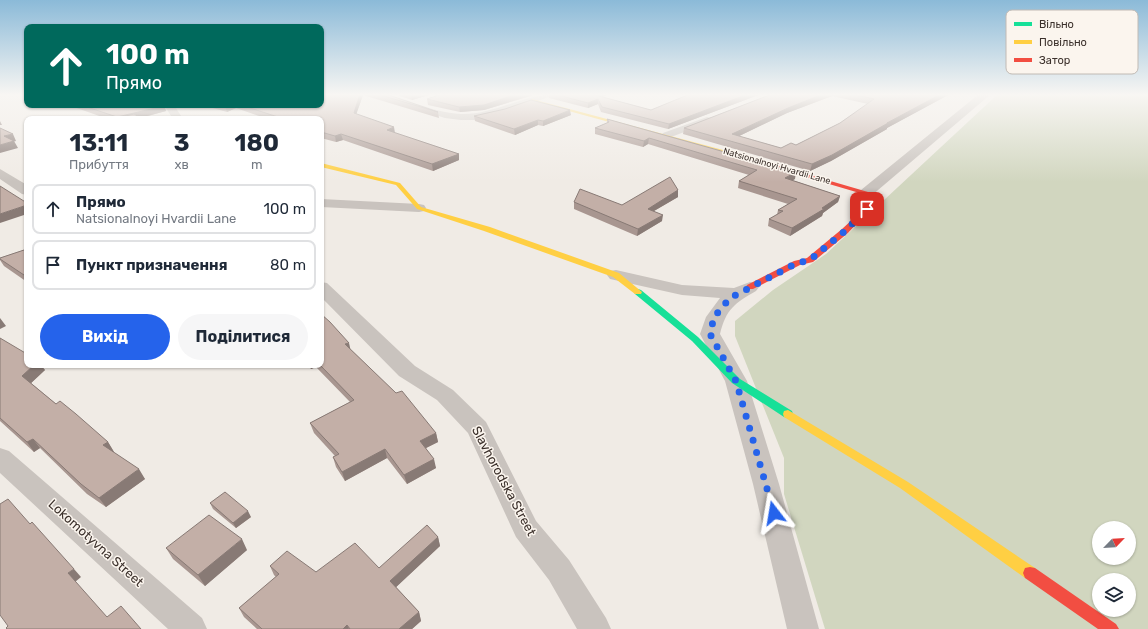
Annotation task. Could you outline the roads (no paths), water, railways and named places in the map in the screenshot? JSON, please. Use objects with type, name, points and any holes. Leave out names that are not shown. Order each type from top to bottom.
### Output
[{"type":"street","name":"Natsionalnoyi Hvardii Lane","points":[[623,123],[866,193]]},
{"type":"street","points":[[667,135],[698,123]]},
{"type":"street","points":[[803,629],[766,484],[736,381],[710,334],[714,317],[730,298],[797,263],[810,260],[845,231],[867,209],[866,193],[950,123]]},
{"type":"street","points":[[324,166],[398,184],[419,208]]},
{"type":"street","points":[[0,173],[24,189]]},
{"type":"street","points":[[324,203],[419,208],[487,229],[616,274],[682,290],[744,291]]},
{"type":"street","points":[[616,274],[695,339],[736,381],[830,442],[904,485],[1111,629]]},
{"type":"street","name":"Slavhorodska Street","points":[[324,290],[407,371],[445,395],[478,428],[526,529],[559,570],[595,629]]},
{"type":"street","name":"Lokomotyvna Street","points":[[0,458],[191,629]]}]
